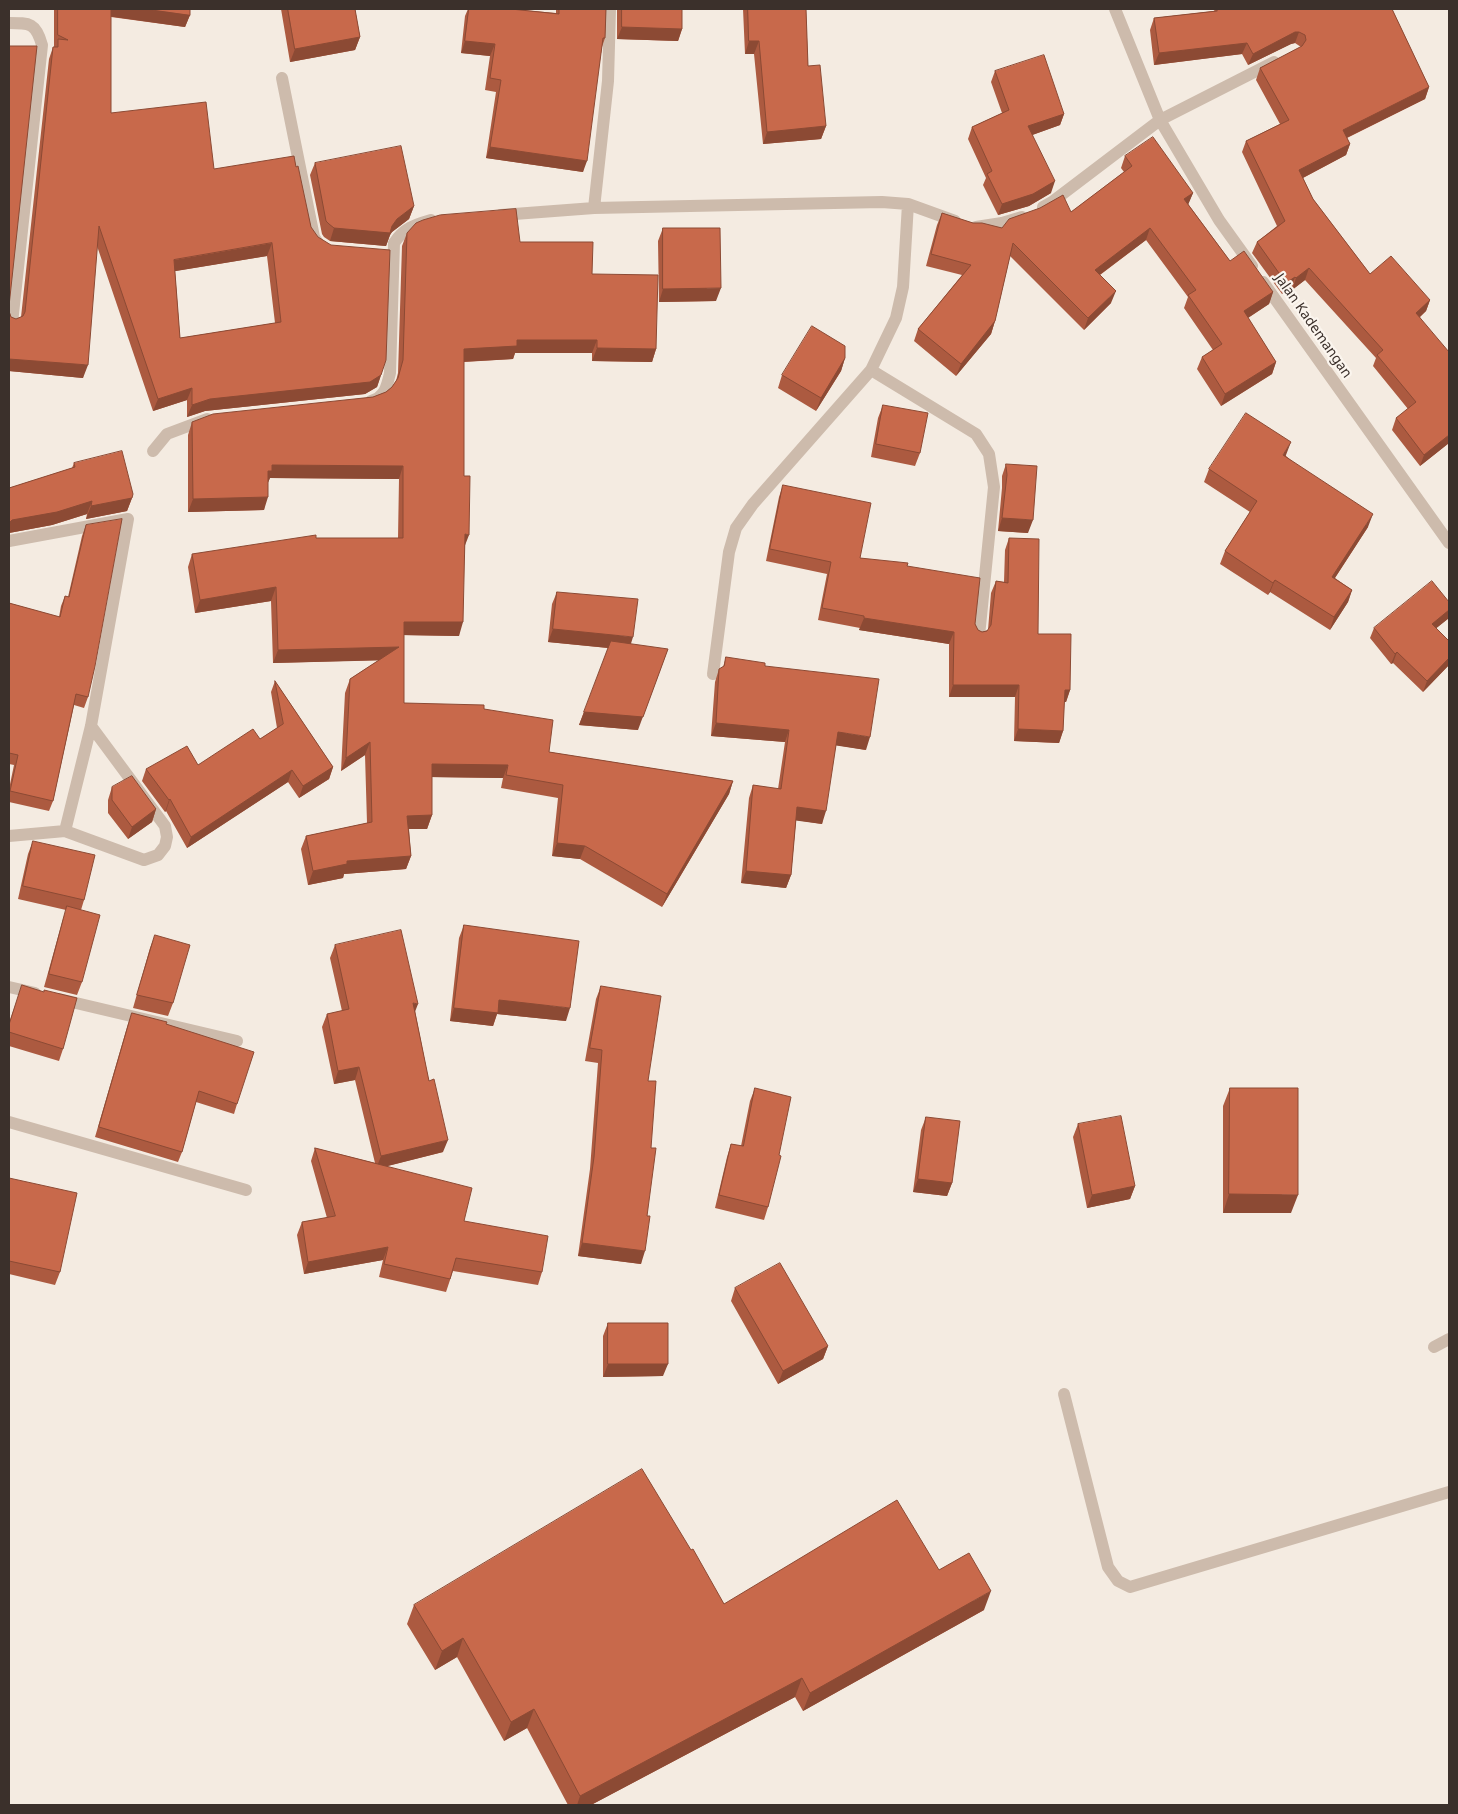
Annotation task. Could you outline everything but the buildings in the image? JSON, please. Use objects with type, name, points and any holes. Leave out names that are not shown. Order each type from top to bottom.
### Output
[{"type":"street","points":[[594,208],[608,81],[610,9]]},
{"type":"street","name":"Jalan Kademangan","points":[[1115,9],[1160,120],[1219,220],[1449,543]]},
{"type":"street","points":[[9,23],[32,25],[39,34],[42,45],[15,230],[12,323]]},
{"type":"street","points":[[487,216],[594,208],[882,202],[908,204],[971,228],[1002,224],[1032,213],[1052,202],[1160,120],[1286,56]]},
{"type":"street","points":[[282,78],[314,238],[327,249]]},
{"type":"street","points":[[713,674],[729,552],[736,528],[753,504],[872,370],[896,318],[903,287],[908,204]]},
{"type":"street","points":[[358,403],[377,399],[385,392],[390,373],[388,255],[399,235],[410,226],[442,219]]},
{"type":"street","points":[[872,370],[976,434],[989,454],[994,487],[979,636]]},
{"type":"street","points":[[153,452],[167,434],[206,419],[223,417]]},
{"type":"street","points":[[9,541],[128,519],[91,726],[65,831]]},
{"type":"street","points":[[9,836],[65,831],[144,860],[158,855],[165,846],[167,837],[165,826],[91,726]]},
{"type":"street","points":[[9,987],[237,1041]]},
{"type":"street","points":[[9,1122],[246,1190]]},
{"type":"street","points":[[1434,1347],[1449,1338]]},
{"type":"street","points":[[1064,1394],[1108,1567],[1118,1581],[1130,1587],[1449,1492]]}]
